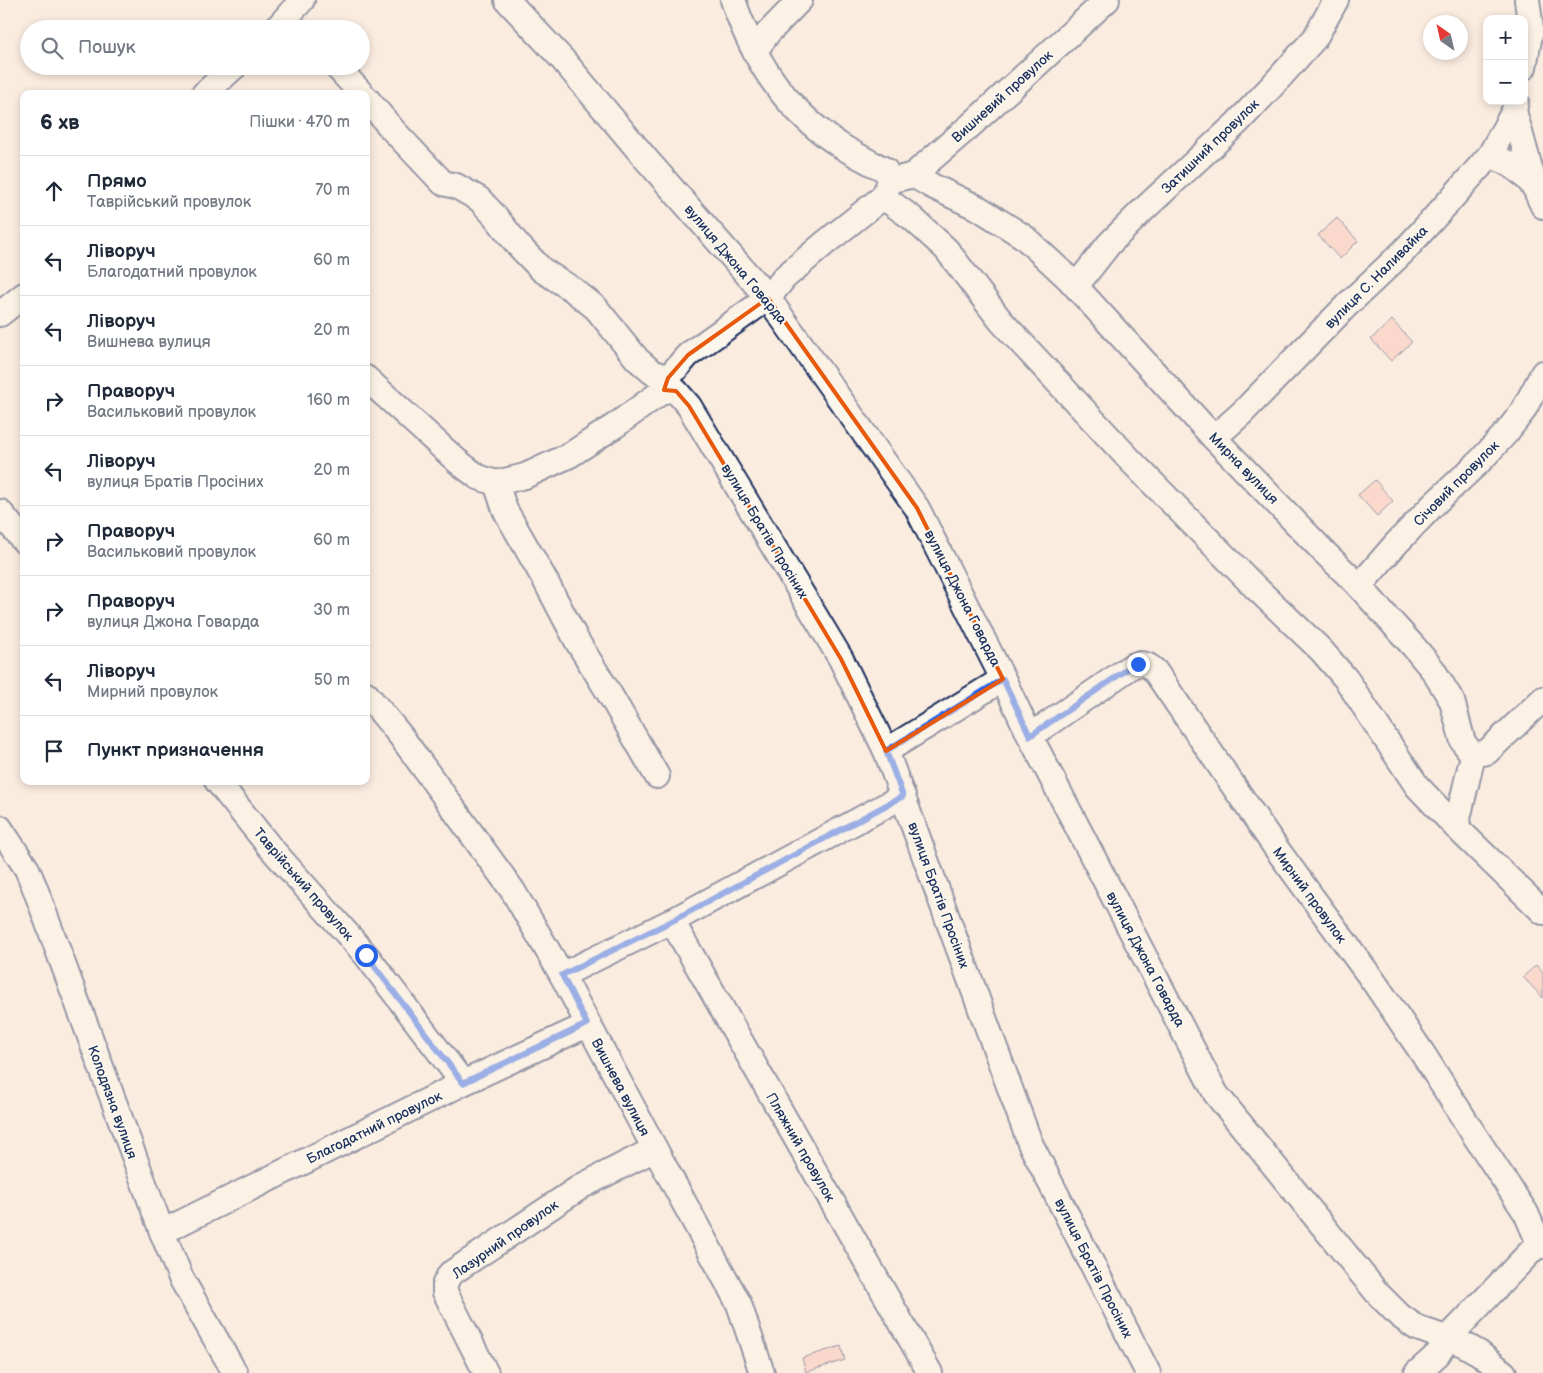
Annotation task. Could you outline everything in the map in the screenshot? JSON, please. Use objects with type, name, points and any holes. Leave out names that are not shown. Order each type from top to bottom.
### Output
[{"type":"street","name":"вулиця Джона Говарда","points":[[507,0],[563,60],[646,159],[768,298],[917,508],[1030,736],[1216,1094],[1378,1294],[1400,1316],[1417,1328],[1463,1344],[1504,1373]]},
{"type":"street","points":[[733,0],[741,23],[755,51],[775,86],[794,108],[815,128],[843,147],[885,171],[896,184],[912,218],[946,249],[1001,321],[1118,447],[1255,587],[1321,650],[1346,679],[1417,786],[1543,912]]},
{"type":"street","points":[[755,51],[768,33],[800,0]]},
{"type":"street","name":"Вишневий провулок","points":[[496,483],[525,476],[570,455],[616,425],[666,384],[688,355],[768,298],[785,277],[825,242],[971,125],[1107,0]]},
{"type":"street","name":"Затишний провулок","points":[[1076,286],[1109,244],[1237,123],[1315,38],[1336,0]]},
{"type":"street","points":[[1527,0],[1532,29]]},
{"type":"street","points":[[1525,60],[1541,0]]},
{"type":"street","points":[[208,90],[225,75]]},
{"type":"street","points":[[344,75],[358,90]]},
{"type":"street","name":"вулиця Братів Просіних","points":[[370,103],[443,183],[456,186],[479,199],[542,270],[572,289],[596,308],[637,359],[676,391],[689,406],[841,659],[886,751],[1030,1142],[1148,1373]]},
{"type":"street","points":[[1515,106],[1540,200]]},
{"type":"street","name":"вулиця С. Наливайка","points":[[1214,438],[1242,413],[1403,252],[1490,155],[1515,106]]},
{"type":"street","points":[[1490,155],[1506,161],[1526,175],[1540,200]]},
{"type":"street","name":"Мирна вулиця","points":[[896,184],[932,186],[980,209],[1024,237],[1076,286],[1214,438],[1358,585],[1434,670],[1452,701],[1463,742],[1473,755]]},
{"type":"street","points":[[0,314],[20,298]]},
{"type":"street","name":"Січовий провулок","points":[[1358,585],[1433,505],[1480,461],[1506,433],[1523,411],[1543,373]]},
{"type":"street","points":[[370,382],[457,461],[478,477],[496,483],[505,510],[577,641],[657,776]]},
{"type":"street","points":[[0,512],[20,536]]},
{"type":"street","name":"Мирний провулок","points":[[1030,736],[1132,666],[1144,664],[1155,671],[1276,848],[1374,982],[1423,1054],[1526,1213],[1541,1245]]},
{"type":"street","points":[[886,751],[1003,679]]},
{"type":"street","name":"Вишнева вулиця","points":[[370,699],[400,735],[513,891],[562,975],[654,1150],[739,1304],[762,1373]]},
{"type":"street","points":[[1456,827],[1473,755],[1487,752],[1543,699]]},
{"type":"street","name":"Таврійський провулок","points":[[220,785],[269,846],[366,955],[463,1083]]},
{"type":"street","points":[[562,975],[672,921],[903,796]]},
{"type":"street","name":"Колодязна вулиця","points":[[0,828],[27,869],[35,888],[162,1232],[182,1278],[235,1373]]},
{"type":"street","name":"Пляжний провулок","points":[[672,921],[930,1373]]},
{"type":"street","name":"Благодатний провулок","points":[[162,1232],[463,1083],[587,1024]]},
{"type":"street","name":"Лазурний провулок","points":[[486,1373],[445,1292],[445,1283],[450,1274],[582,1186],[654,1150]]},
{"type":"street","points":[[1417,1373],[1438,1354],[1448,1338],[1541,1245]]},
{"type":"highlighted area","points":[[768,298],[917,508],[1003,679],[886,751],[841,659],[689,406],[676,391],[664,390],[668,378],[688,355]]},
{"type":"building","points":[[1337,218],[1358,241],[1340,259],[1318,235]]},
{"type":"building","points":[[1392,320],[1412,342],[1391,361],[1371,339]]},
{"type":"building","points":[[1375,480],[1393,501],[1377,516],[1358,495]]},
{"type":"building","points":[[1536,965],[1543,973],[1543,998],[1523,977]]},
{"type":"building","points":[[841,1346],[845,1360],[806,1372],[802,1358]]},
{"type":"route","points":[[366,955],[463,1083],[587,1024],[562,975],[672,921],[903,796],[886,751],[1003,679],[1030,736],[1132,666],[1138,664]]}]
